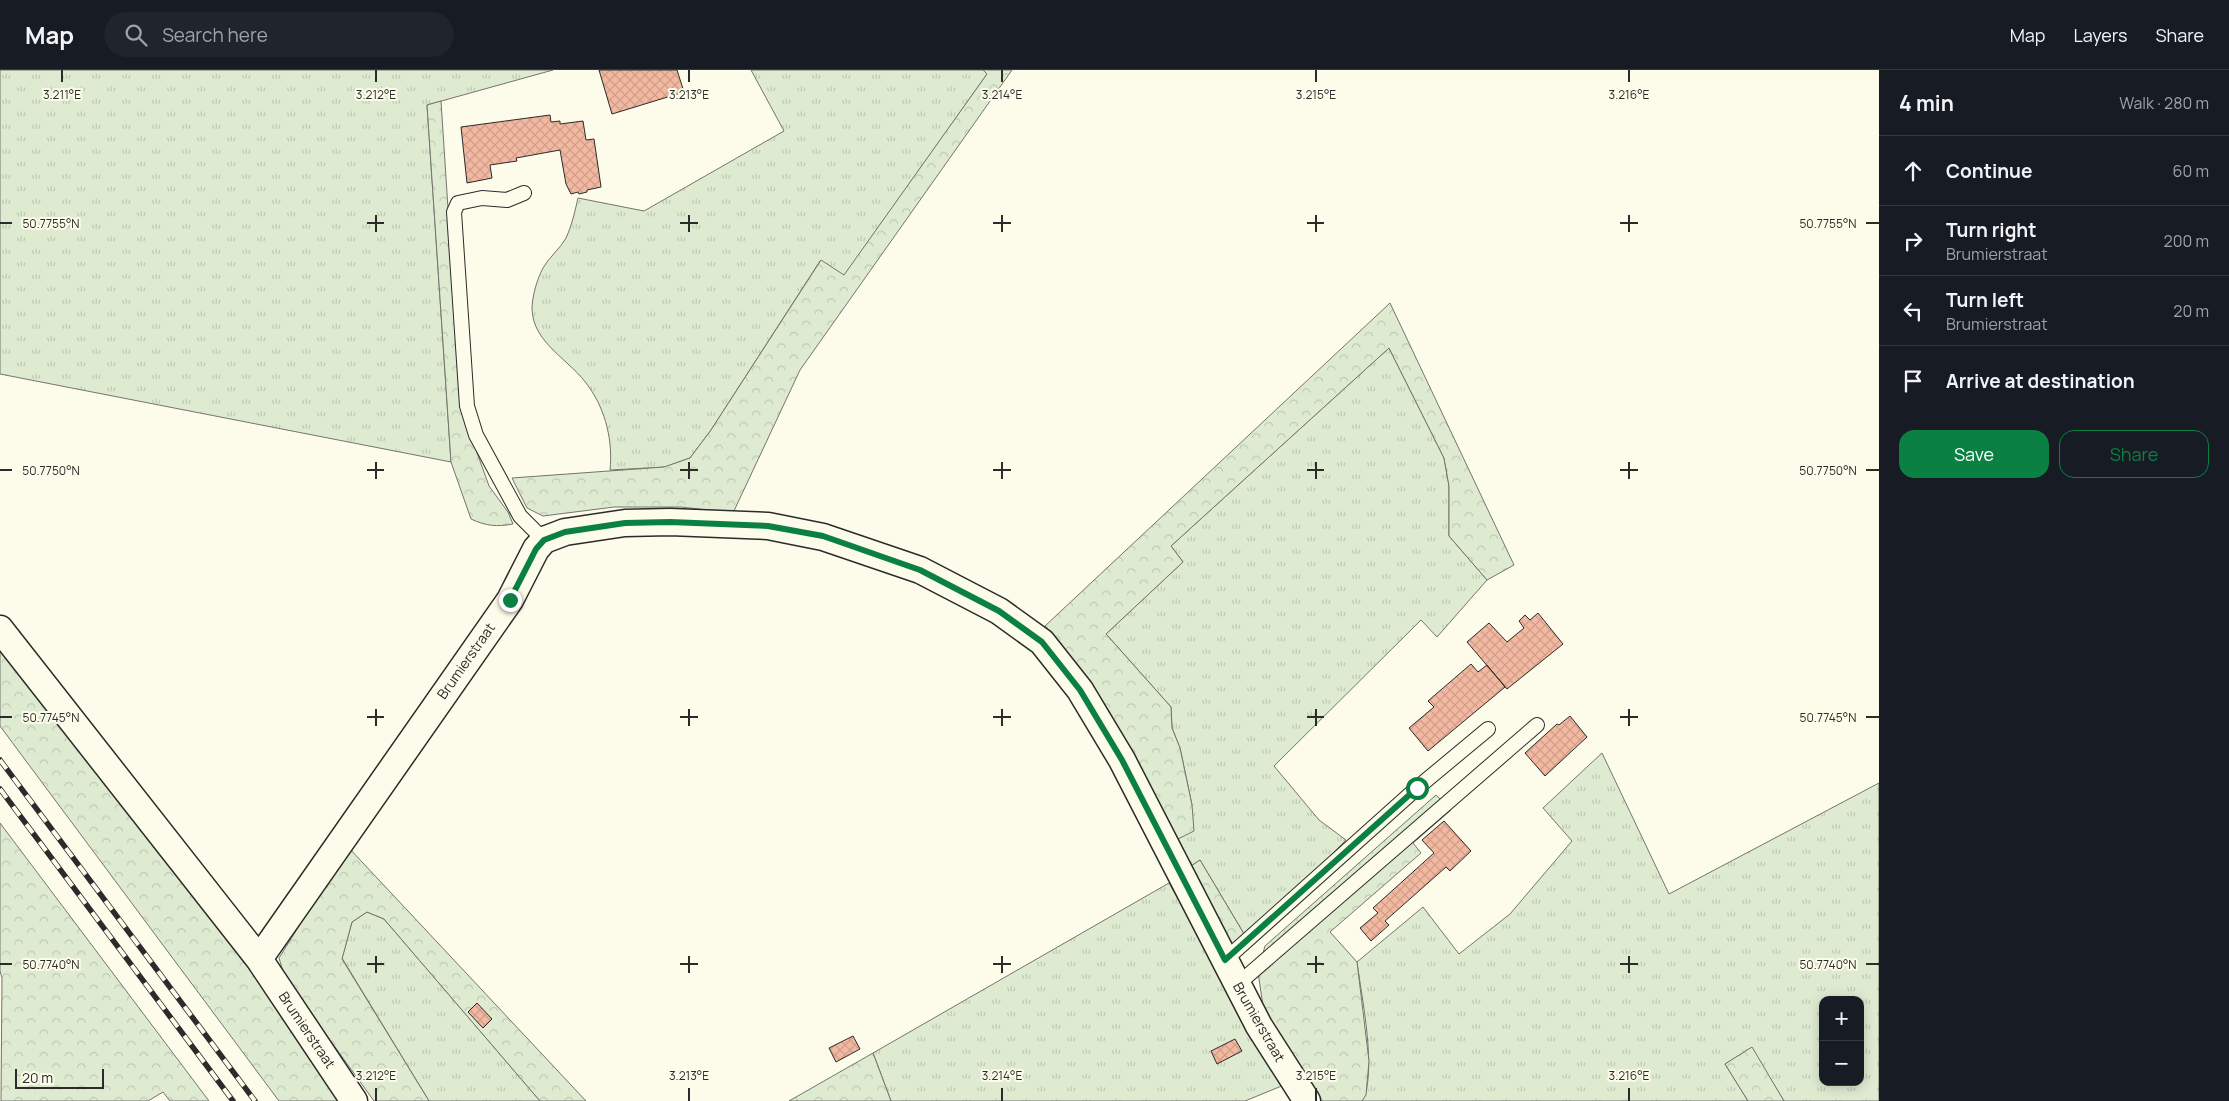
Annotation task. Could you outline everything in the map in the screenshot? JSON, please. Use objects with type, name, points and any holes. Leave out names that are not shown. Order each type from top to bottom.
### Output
[{"type":"street","name":"Brumierstraat","points":[[259,959],[510,600],[536,549],[544,540],[565,532],[625,523],[670,522],[768,526],[823,536],[920,570],[999,611],[1042,642],[1080,690],[1122,760],[1259,1026],[1307,1101]]},
{"type":"street","name":"Brumierstraat","points":[[0,629],[259,959],[354,1101]]},
{"type":"lane","points":[[524,193],[507,200],[482,198],[458,202],[454,212],[467,406],[476,435],[520,516],[544,540]]},
{"type":"lane","points":[[1238,984],[1281,949],[1537,725]]},
{"type":"lane","points":[[1225,960],[1417,788],[1488,729]]},
{"type":"green space","points":[[0,70],[553,70],[427,105],[451,462],[0,374]]},
{"type":"green space","points":[[751,70],[983,70],[987,74],[844,276],[820,261],[711,430],[690,458],[665,467],[610,470],[611,459],[607,427],[595,396],[581,377],[546,342],[534,321],[532,304],[537,283],[545,264],[566,238],[578,198],[644,211],[784,131]]},
{"type":"green space","points":[[983,70],[1012,70],[800,370],[733,513],[681,507],[614,507],[543,516],[527,508],[512,478],[664,467],[690,458],[711,430],[821,260],[844,275],[987,74]]},
{"type":"green space","points":[[441,101],[461,408],[489,486],[508,512],[513,524],[492,525],[471,519],[451,462],[427,105]]},
{"type":"green space","points":[[1390,303],[1514,565],[1487,580],[1449,536],[1449,486],[1444,458],[1389,348],[1171,546],[1183,562],[1106,634],[1171,707],[1172,728],[1180,748],[1192,805],[1194,831],[1172,842],[1091,692],[1045,626]]},
{"type":"green space","points":[[1389,348],[1444,458],[1449,486],[1449,536],[1487,580],[1437,637],[1421,620],[1274,766],[1319,820],[1346,840],[1247,939],[1200,860],[1188,868],[1172,842],[1192,805],[1180,748],[1172,728],[1171,707],[1106,634],[1183,562],[1171,546]]},
{"type":"green space","points":[[0,644],[170,858],[267,991],[339,1101],[279,1101],[0,726]]},
{"type":"green space","points":[[1602,753],[1669,894],[1879,783],[1879,1101],[1784,1101],[1751,1048],[1725,1064],[1748,1101],[1362,1101],[1367,1089],[1369,1054],[1357,962],[1423,907],[1459,954],[1510,914],[1572,841],[1543,808]]},
{"type":"green space","points":[[1436,795],[1451,810],[1413,843],[1421,853],[1330,932],[1357,962],[1369,1061],[1366,1095],[1362,1101],[1317,1101],[1264,1013],[1258,972],[1265,946]]},
{"type":"green space","points":[[0,823],[209,1101],[170,1101],[163,1092],[148,1101],[1,1101]]},
{"type":"green space","points":[[348,847],[586,1101],[540,1101],[384,919],[367,912],[352,922],[342,959],[429,1101],[374,1101],[285,978],[279,958]]},
{"type":"green space","points":[[1200,860],[1247,939],[1227,947],[1188,868]]},
{"type":"green space","points":[[1169,883],[1284,1085],[1245,1101],[891,1101],[873,1053]]},
{"type":"green space","points":[[367,912],[384,919],[540,1101],[429,1101],[342,958],[352,922]]},
{"type":"green space","points":[[1752,1047],[1784,1101],[1748,1101],[1725,1064]]},
{"type":"green space","points":[[873,1053],[891,1101],[789,1101]]},
{"type":"building","points":[[599,70],[677,70],[684,92],[612,114]]},
{"type":"building","points":[[550,115],[551,122],[560,121],[560,124],[583,121],[586,140],[594,139],[601,187],[579,194],[578,192],[571,194],[566,184],[560,150],[516,158],[517,161],[490,165],[492,178],[467,183],[461,127]]},
{"type":"building","points":[[1538,613],[1563,644],[1507,689],[1467,642],[1489,623],[1507,642],[1524,628],[1519,621],[1525,615],[1530,620]]},
{"type":"building","points":[[1471,664],[1478,672],[1487,665],[1505,687],[1428,751],[1409,728],[1434,707],[1428,701]]},
{"type":"building","points":[[1570,716],[1587,737],[1545,776],[1525,753],[1557,724],[1559,725]]},
{"type":"building","points":[[1444,821],[1471,851],[1450,871],[1446,867],[1385,921],[1389,925],[1371,941],[1360,928],[1378,913],[1373,908],[1434,853],[1422,840]]},
{"type":"building","points":[[477,1003],[492,1019],[483,1028],[468,1012]]},
{"type":"building","points":[[853,1036],[860,1049],[836,1062],[829,1048]]},
{"type":"building","points":[[1235,1039],[1242,1051],[1217,1064],[1211,1051]]},
{"type":"railway","points":[[0,760],[255,1101]]},
{"type":"railway","points":[[0,789],[233,1101]]},
{"type":"route","points":[[510,600],[536,549],[544,540],[565,532],[625,523],[729,523],[768,526],[823,536],[920,570],[999,611],[1042,642],[1080,690],[1122,760],[1225,960],[1417,788]]}]
